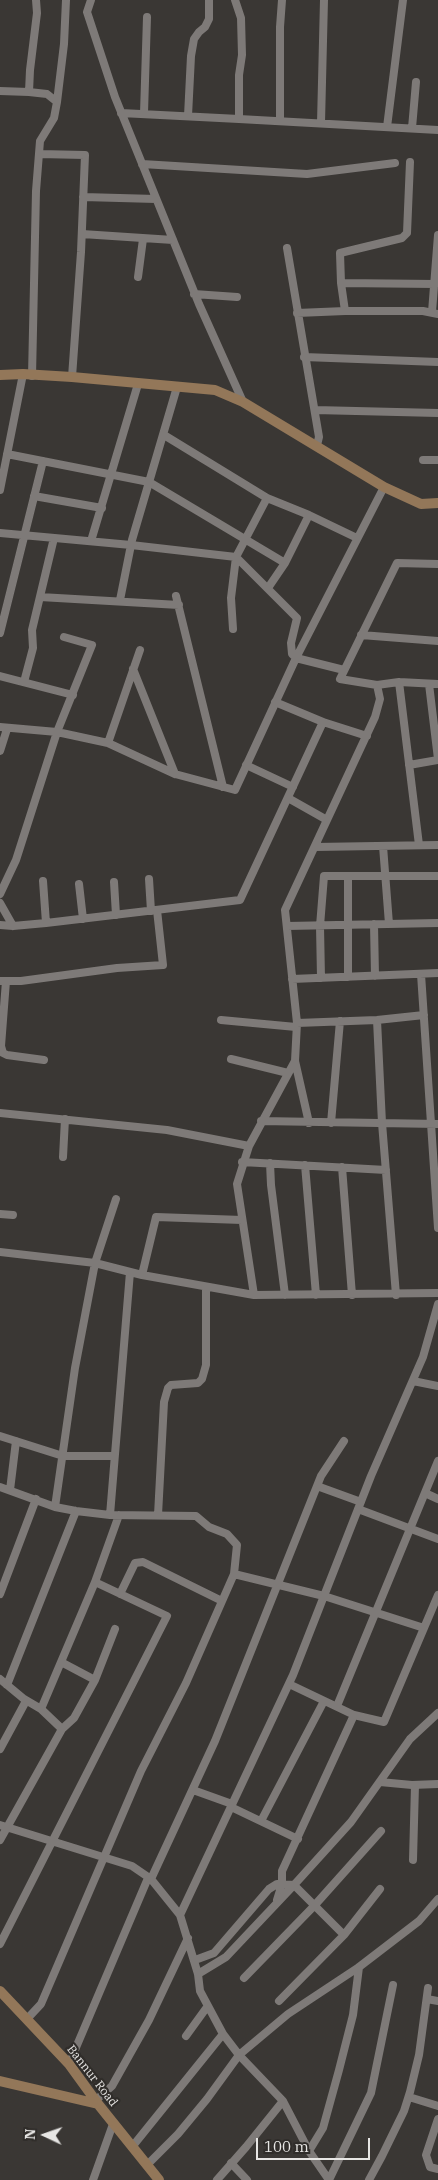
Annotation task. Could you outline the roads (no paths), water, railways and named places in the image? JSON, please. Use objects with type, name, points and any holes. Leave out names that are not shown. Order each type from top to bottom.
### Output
[{"type":"street","points":[[29,92],[37,13],[36,0]]},
{"type":"street","points":[[0,490],[7,454],[28,375],[40,140],[54,118],[57,102],[64,44],[66,0]]},
{"type":"street","points":[[91,0],[87,12],[121,113],[194,294],[243,402]]},
{"type":"street","points":[[188,116],[192,47],[194,39],[205,27],[209,19],[208,0]]},
{"type":"street","points":[[235,0],[241,18],[242,55],[239,75],[239,119]]},
{"type":"street","points":[[280,121],[280,26],[282,0]]},
{"type":"street","points":[[321,123],[324,0]]},
{"type":"street","points":[[387,127],[403,0]]},
{"type":"street","points":[[144,113],[147,17]]},
{"type":"street","points":[[412,128],[416,82]]},
{"type":"street","points":[[0,91],[46,94],[57,102]]},
{"type":"street","points":[[121,113],[438,130]]},
{"type":"street","points":[[39,154],[85,155],[82,234],[72,377]]},
{"type":"street","points":[[345,311],[341,283],[340,253],[402,238],[406,233],[410,162]]},
{"type":"street","points":[[142,164],[307,174],[395,163]]},
{"type":"street","points":[[83,197],[156,199]]},
{"type":"street","points":[[82,234],[173,240]]},
{"type":"street","points":[[298,313],[345,311],[435,313],[438,235]]},
{"type":"street","points":[[138,277],[143,239]]},
{"type":"street","points":[[287,248],[319,438],[317,445]]},
{"type":"street","points":[[341,283],[435,284]]},
{"type":"street","points":[[194,294],[237,297]]},
{"type":"street","points":[[304,357],[438,362]]},
{"type":"street","points":[[0,375],[72,377],[216,390],[243,402],[384,487],[421,504],[438,503]]},
{"type":"street","points":[[91,541],[138,384]]},
{"type":"street","points":[[120,600],[131,545],[178,388]]},
{"type":"street","points":[[314,410],[438,413]]},
{"type":"street","points":[[164,434],[267,498],[309,515],[357,538]]},
{"type":"street","points":[[7,454],[149,482],[285,562]]},
{"type":"street","points":[[423,460],[438,460]]},
{"type":"street","points":[[0,633],[43,462]]},
{"type":"street","points":[[0,751],[4,728],[57,732],[108,743],[175,774],[235,790],[296,658],[384,487]]},
{"type":"street","points":[[34,496],[102,508]]},
{"type":"street","points":[[233,629],[231,598],[236,557],[244,538],[267,498]]},
{"type":"street","points":[[268,588],[285,562],[309,515]]},
{"type":"street","points":[[0,533],[236,557],[297,618],[296,630],[291,643],[292,654],[296,658],[344,670]]},
{"type":"street","points":[[24,682],[33,648],[32,630],[54,538]]},
{"type":"street","points":[[438,564],[397,563],[340,678],[377,685],[399,682],[438,684]]},
{"type":"street","points":[[176,596],[223,787]]},
{"type":"street","points":[[40,597],[120,600],[179,605]]},
{"type":"street","points":[[362,635],[438,641]]},
{"type":"street","points":[[0,894],[16,860],[57,732],[92,645],[64,637]]},
{"type":"street","points":[[108,743],[140,650]]},
{"type":"street","points":[[133,668],[175,774]]},
{"type":"street","points":[[0,676],[73,695]]},
{"type":"street","points":[[399,682],[419,845]]},
{"type":"street","points":[[409,764],[438,761],[429,684]]},
{"type":"street","points":[[309,1122],[295,1061],[296,1025],[286,910],[375,717],[380,699],[377,685]]},
{"type":"street","points":[[275,702],[323,722],[367,736]]},
{"type":"street","points":[[0,925],[13,926],[46,923],[240,900],[323,722]]},
{"type":"street","points":[[246,765],[293,787]]},
{"type":"street","points":[[288,798],[328,820]]},
{"type":"street","points":[[315,847],[438,845]]},
{"type":"street","points":[[383,846],[389,924]]},
{"type":"street","points":[[321,978],[320,926],[324,876],[438,876]]},
{"type":"street","points":[[348,876],[348,977]]},
{"type":"street","points":[[44,1060],[6,1055],[1,1049],[3,981],[55,978],[117,968],[163,965],[149,879]]},
{"type":"street","points":[[43,881],[46,923]]},
{"type":"street","points":[[114,882],[116,915]]},
{"type":"street","points":[[79,884],[83,919]]},
{"type":"street","points":[[0,903],[13,926]]},
{"type":"street","points":[[287,926],[438,923]]},
{"type":"street","points":[[374,924],[375,976]]},
{"type":"street","points":[[292,979],[438,973]]},
{"type":"street","points":[[421,974],[434,1123],[438,1228]]},
{"type":"street","points":[[221,1020],[296,1025],[424,1015]]},
{"type":"street","points":[[378,1020],[382,1123],[396,1295]]},
{"type":"street","points":[[331,1123],[340,1021]]},
{"type":"street","points":[[230,1059],[288,1073]]},
{"type":"street","points":[[254,1296],[237,1184],[242,1162],[249,1146],[295,1061]]},
{"type":"street","points":[[0,1113],[167,1130],[249,1146]]},
{"type":"street","points":[[63,1157],[65,1120]]},
{"type":"street","points":[[261,1121],[434,1123]]},
{"type":"street","points":[[242,1162],[386,1170]]},
{"type":"street","points":[[270,1164],[285,1295]]},
{"type":"street","points":[[305,1165],[316,1295]]},
{"type":"street","points":[[342,1168],[352,1295]]},
{"type":"street","points":[[56,1507],[75,1368],[95,1263],[116,1199]]},
{"type":"street","points":[[0,1214],[13,1215]]},
{"type":"street","points":[[142,1275],[156,1217],[242,1220]]},
{"type":"street","points":[[0,1252],[95,1263],[142,1275],[254,1296],[438,1293]]},
{"type":"street","points":[[110,1515],[130,1272]]},
{"type":"street","points":[[158,1515],[164,1402],[168,1388],[171,1385],[198,1383],[202,1379],[206,1365],[206,1287]]},
{"type":"street","points":[[180,1915],[289,1684],[359,1506],[423,1357],[438,1304]]},
{"type":"street","points":[[413,1381],[438,1386]]},
{"type":"street","points":[[0,1436],[63,1456],[114,1456]]},
{"type":"street","points":[[10,1490],[16,1441]]},
{"type":"street","points":[[69,2064],[150,1878],[215,1741],[321,1476],[344,1441]]},
{"type":"street","points":[[337,1706],[438,1461]]},
{"type":"street","points":[[317,1486],[411,1529],[438,1539]]},
{"type":"street","points":[[0,1487],[56,1507],[76,1511],[110,1515],[196,1516],[209,1527],[227,1534],[237,1545],[234,1574],[186,1683],[141,1771],[41,2004],[27,2019]]},
{"type":"street","points":[[425,1493],[438,1499]]},
{"type":"street","points":[[0,1594],[36,1499]]},
{"type":"street","points":[[7,1685],[76,1511]]},
{"type":"street","points":[[41,1710],[95,1582],[119,1515]]},
{"type":"street","points":[[120,1594],[135,1563],[143,1562],[222,1601]]},
{"type":"street","points":[[234,1574],[324,1596],[424,1628]]},
{"type":"street","points":[[0,1944],[167,1616],[95,1582]]},
{"type":"street","points":[[289,1684],[354,1715],[384,1722],[438,1595]]},
{"type":"street","points":[[0,1840],[3,1827],[62,1729],[74,1718],[95,1680],[115,1629]]},
{"type":"street","points":[[61,1662],[95,1680]]},
{"type":"street","points":[[0,1679],[26,1701],[41,1710],[62,1729]]},
{"type":"street","points":[[0,1749],[26,1701]]},
{"type":"street","points":[[261,1820],[324,1701]]},
{"type":"street","points":[[198,1974],[226,1957],[294,1885],[351,1822],[410,1739],[438,1713]]},
{"type":"street","points":[[277,1902],[282,1884],[282,1871],[354,1715]]},
{"type":"street","points":[[380,1782],[415,1785],[438,1784]]},
{"type":"street","points":[[413,1860],[415,1785]]},
{"type":"street","points":[[193,1790],[232,1806],[298,1838]]},
{"type":"street","points":[[3,1827],[132,1866],[150,1878],[180,1915],[195,1960],[200,1991],[223,2034],[239,2055],[283,2101],[309,2150],[329,2180]]},
{"type":"street","points":[[244,1978],[314,1906],[381,1831]]},
{"type":"street","points":[[195,1960],[214,1953],[269,1889],[277,1884],[294,1885],[344,1935]]},
{"type":"street","points":[[279,2001],[344,1935],[380,1889]]},
{"type":"street","points":[[147,2166],[208,2099],[239,2055],[288,2014],[359,1967],[420,1921],[438,1899]]},
{"type":"street","points":[[0,2081],[97,2103],[112,2086],[149,2020],[188,1938]]},
{"type":"street","points":[[309,2150],[323,2128],[339,2070],[353,2015],[359,1967]]},
{"type":"street","points":[[329,2180],[371,2093],[393,1985]]},
{"type":"street","points":[[369,2180],[382,2156],[408,2097],[419,2056],[428,1988]]},
{"type":"street","name":"Bannur Road","points":[[0,1991],[69,2064],[113,2124],[158,2180]]},
{"type":"street","points":[[427,1999],[438,2001]]},
{"type":"street","points":[[186,2036],[207,2007]]},
{"type":"street","points":[[132,2147],[223,2034]]},
{"type":"street","points":[[408,2097],[438,2106]]},
{"type":"street","points":[[217,2180],[283,2101]]},
{"type":"street","points":[[438,2119],[426,2155],[430,2167],[438,2169]]},
{"type":"street","points":[[93,2180],[113,2124]]},
{"type":"street","points":[[232,2164],[247,2180]]}]
